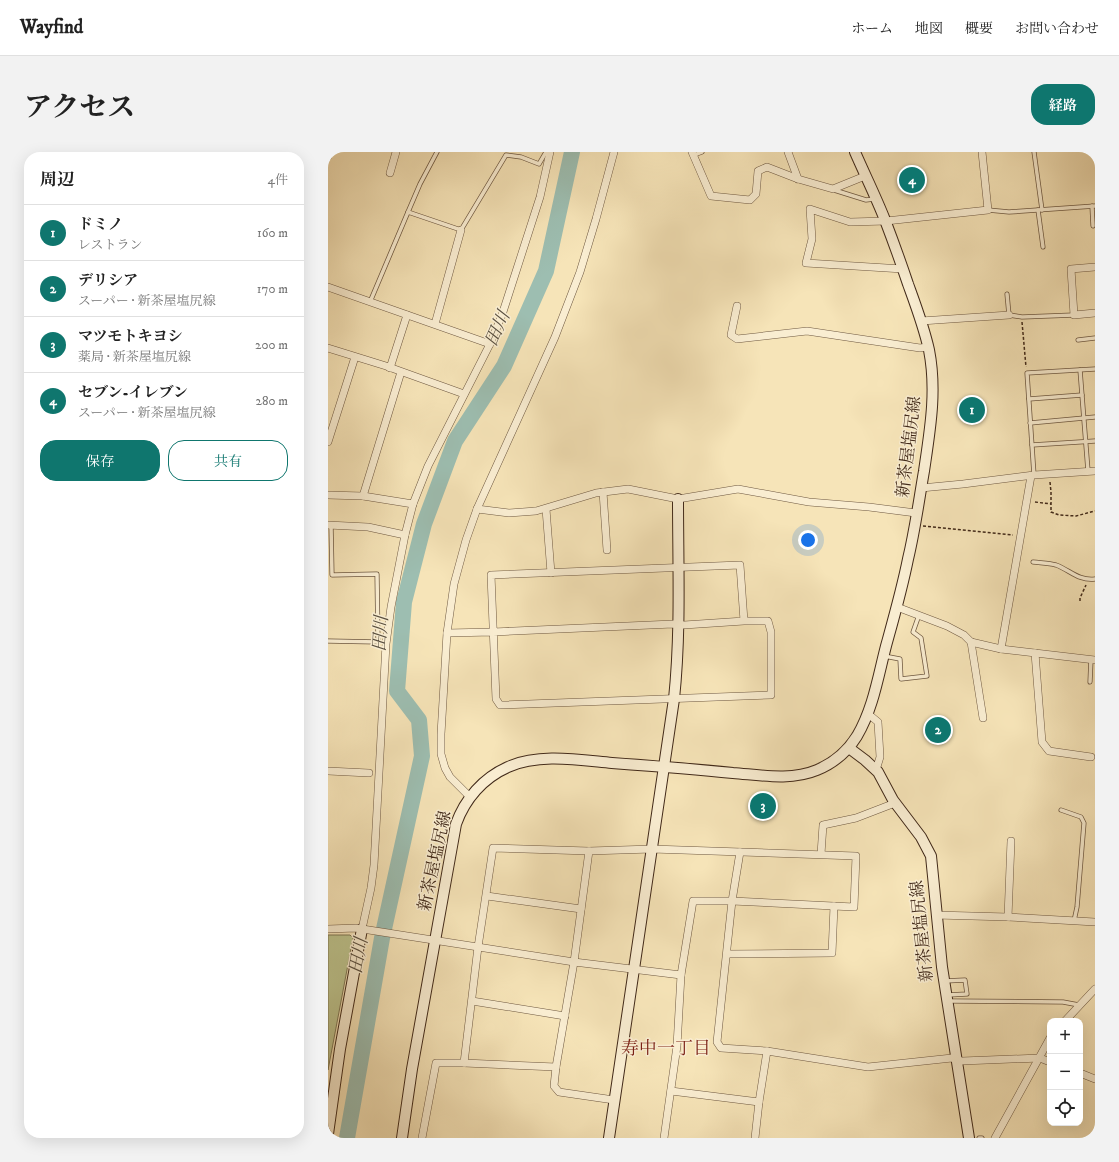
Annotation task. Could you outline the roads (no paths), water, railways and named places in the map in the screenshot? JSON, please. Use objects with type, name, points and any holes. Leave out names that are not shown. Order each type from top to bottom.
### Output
[{"type":"main road","name":"新茶屋塩尻線","points":[[402,1138],[412,1069],[456,824],[461,811],[470,797],[489,778],[512,765],[533,760],[571,760],[760,775],[801,775],[824,767],[834,761],[849,748],[857,735],[875,692],[909,556],[932,418],[933,383],[928,347],[922,321],[886,221],[855,152]]},
{"type":"main road","points":[[609,1138],[674,699],[679,624],[678,499]]},
{"type":"main road","name":"新茶屋塩尻線","points":[[849,748],[876,770],[895,803],[921,837],[930,856],[946,998],[969,1138]]},
{"type":"main road","points":[[328,1134],[340,1049],[366,930]]},
{"type":"street","points":[[390,173],[396,152]]},
{"type":"street","points":[[366,930],[374,865],[386,644],[391,606],[405,535],[414,504],[428,466],[490,344],[512,285],[540,198],[550,152]]},
{"type":"street","points":[[470,797],[450,777],[445,768],[441,754],[447,633],[454,584],[466,540],[477,509],[555,337],[580,272],[614,152]]},
{"type":"street","points":[[788,152],[798,179]]},
{"type":"street","points":[[903,269],[806,263],[812,239],[810,209],[850,222],[886,221],[988,210],[982,152]]},
{"type":"street","points":[[693,154],[711,196],[750,200],[756,194],[758,171],[768,166],[798,179],[833,189],[865,176]]},
{"type":"street","points":[[435,324],[461,230]]},
{"type":"street","points":[[1095,267],[1072,269],[1074,314],[1095,313]]},
{"type":"street","points":[[328,287],[490,344]]},
{"type":"street","points":[[737,306],[731,335],[737,339],[807,332],[920,348],[928,347]]},
{"type":"street","points":[[390,368],[407,315]]},
{"type":"street","points":[[922,321],[1009,315]]},
{"type":"street","points":[[328,348],[464,394]]},
{"type":"street","points":[[328,442],[355,357]]},
{"type":"street","points":[[363,496],[401,372]]},
{"type":"street","points":[[921,488],[1091,471]]},
{"type":"street","points":[[1001,649],[1032,476]]},
{"type":"street","points":[[477,509],[509,512],[536,512],[603,492],[628,489],[678,499],[738,489],[809,502],[916,513]]},
{"type":"street","points":[[603,492],[607,550]]},
{"type":"street","points":[[328,495],[363,496],[414,504]]},
{"type":"street","points":[[546,509],[551,573]]},
{"type":"street","points":[[330,525],[368,527],[405,535]]},
{"type":"street","points":[[447,633],[493,632],[744,621],[768,621],[771,632],[772,695],[500,705],[496,699],[493,632],[491,575],[740,565],[744,621]]},
{"type":"street","points":[[897,607],[947,626],[964,635],[971,642],[1001,649],[1093,659]]},
{"type":"street","points":[[971,642],[983,718]]},
{"type":"street","points":[[1035,653],[1042,742],[1049,751],[1091,757]]},
{"type":"street","points":[[867,713],[878,722],[880,757],[876,770]]},
{"type":"street","points":[[328,771],[369,773]]},
{"type":"street","points":[[821,854],[823,825],[856,818],[895,803]]},
{"type":"street","points":[[1008,917],[1011,841]]},
{"type":"street","points":[[464,1063],[478,947],[487,896],[493,848],[589,851],[652,849],[856,856],[854,907],[732,901],[693,902],[681,975],[677,1046],[664,1138]]},
{"type":"street","points":[[589,851],[574,962],[554,1086],[560,1092],[614,1100]]},
{"type":"street","points":[[740,852],[732,901],[717,1042],[721,1048],[767,1051],[868,1068],[952,1058],[962,1061],[1040,1058],[1047,1061]]},
{"type":"street","points":[[487,896],[581,909]]},
{"type":"street","points":[[727,954],[832,953],[834,906]]},
{"type":"street","points":[[936,915],[1095,922]]},
{"type":"street","points":[[328,929],[366,930],[574,962],[681,975]]},
{"type":"street","points":[[1068,1018],[1095,989]]},
{"type":"street","points":[[472,1001],[565,1016]]},
{"type":"street","points":[[995,1138],[1047,1044]]},
{"type":"street","points":[[755,1138],[767,1051]]},
{"type":"street","points":[[422,1138],[436,1063],[556,1067]]},
{"type":"street","points":[[1083,1074],[1095,1079]]},
{"type":"street","points":[[671,1090],[759,1102]]},
{"type":"lane","points":[[370,302],[420,184],[437,152]]},
{"type":"lane","points":[[408,212],[461,230],[506,155],[521,157],[539,164],[546,152]]},
{"type":"lane","points":[[693,154],[702,152]]},
{"type":"lane","points":[[1034,152],[1042,247]]},
{"type":"lane","points":[[833,189],[866,200],[876,198]]},
{"type":"lane","points":[[988,210],[1010,212],[1094,206],[1093,226]]},
{"type":"lane","points":[[1007,294],[1009,315],[1022,317],[1074,314]]},
{"type":"lane","points":[[1078,340],[1095,338]]},
{"type":"lane","points":[[1032,476],[1032,445],[1027,373],[1095,369]]},
{"type":"lane","points":[[1080,370],[1085,442],[1091,471]]},
{"type":"lane","points":[[1028,399],[1082,395]]},
{"type":"lane","points":[[1030,422],[1095,417]]},
{"type":"lane","points":[[1032,445],[1095,441]]},
{"type":"lane","points":[[328,641],[378,642],[377,574],[332,575],[330,525]]},
{"type":"lane","points":[[1033,562],[1056,565],[1071,574],[1086,580],[1095,579]]},
{"type":"lane","points":[[884,656],[900,659],[902,679],[928,676],[922,638],[913,632],[919,615]]},
{"type":"lane","points":[[1090,682],[1093,659]]},
{"type":"lane","points":[[1061,810],[1081,817],[1084,823],[1077,906],[1074,921]]},
{"type":"lane","points":[[944,981],[965,980],[967,994],[946,998]]},
{"type":"lane","points":[[946,998],[1063,1002],[1080,1005]]},
{"type":"waterway","name":"田川","points":[[347,1138],[382,938],[422,756],[419,720],[397,691],[404,602],[424,524],[455,441],[504,366],[546,271],[572,152]]},
{"type":"place","name":"セブン-イレブン","points":[[912,180]]},
{"type":"place","name":"ドミノ","points":[[972,410]]},
{"type":"place","name":"デリシア","points":[[938,730]]},
{"type":"place","name":"マツモトキヨシ","points":[[763,806]]},
{"type":"district","name":"寿中一丁目","points":[[666,1049]]}]
